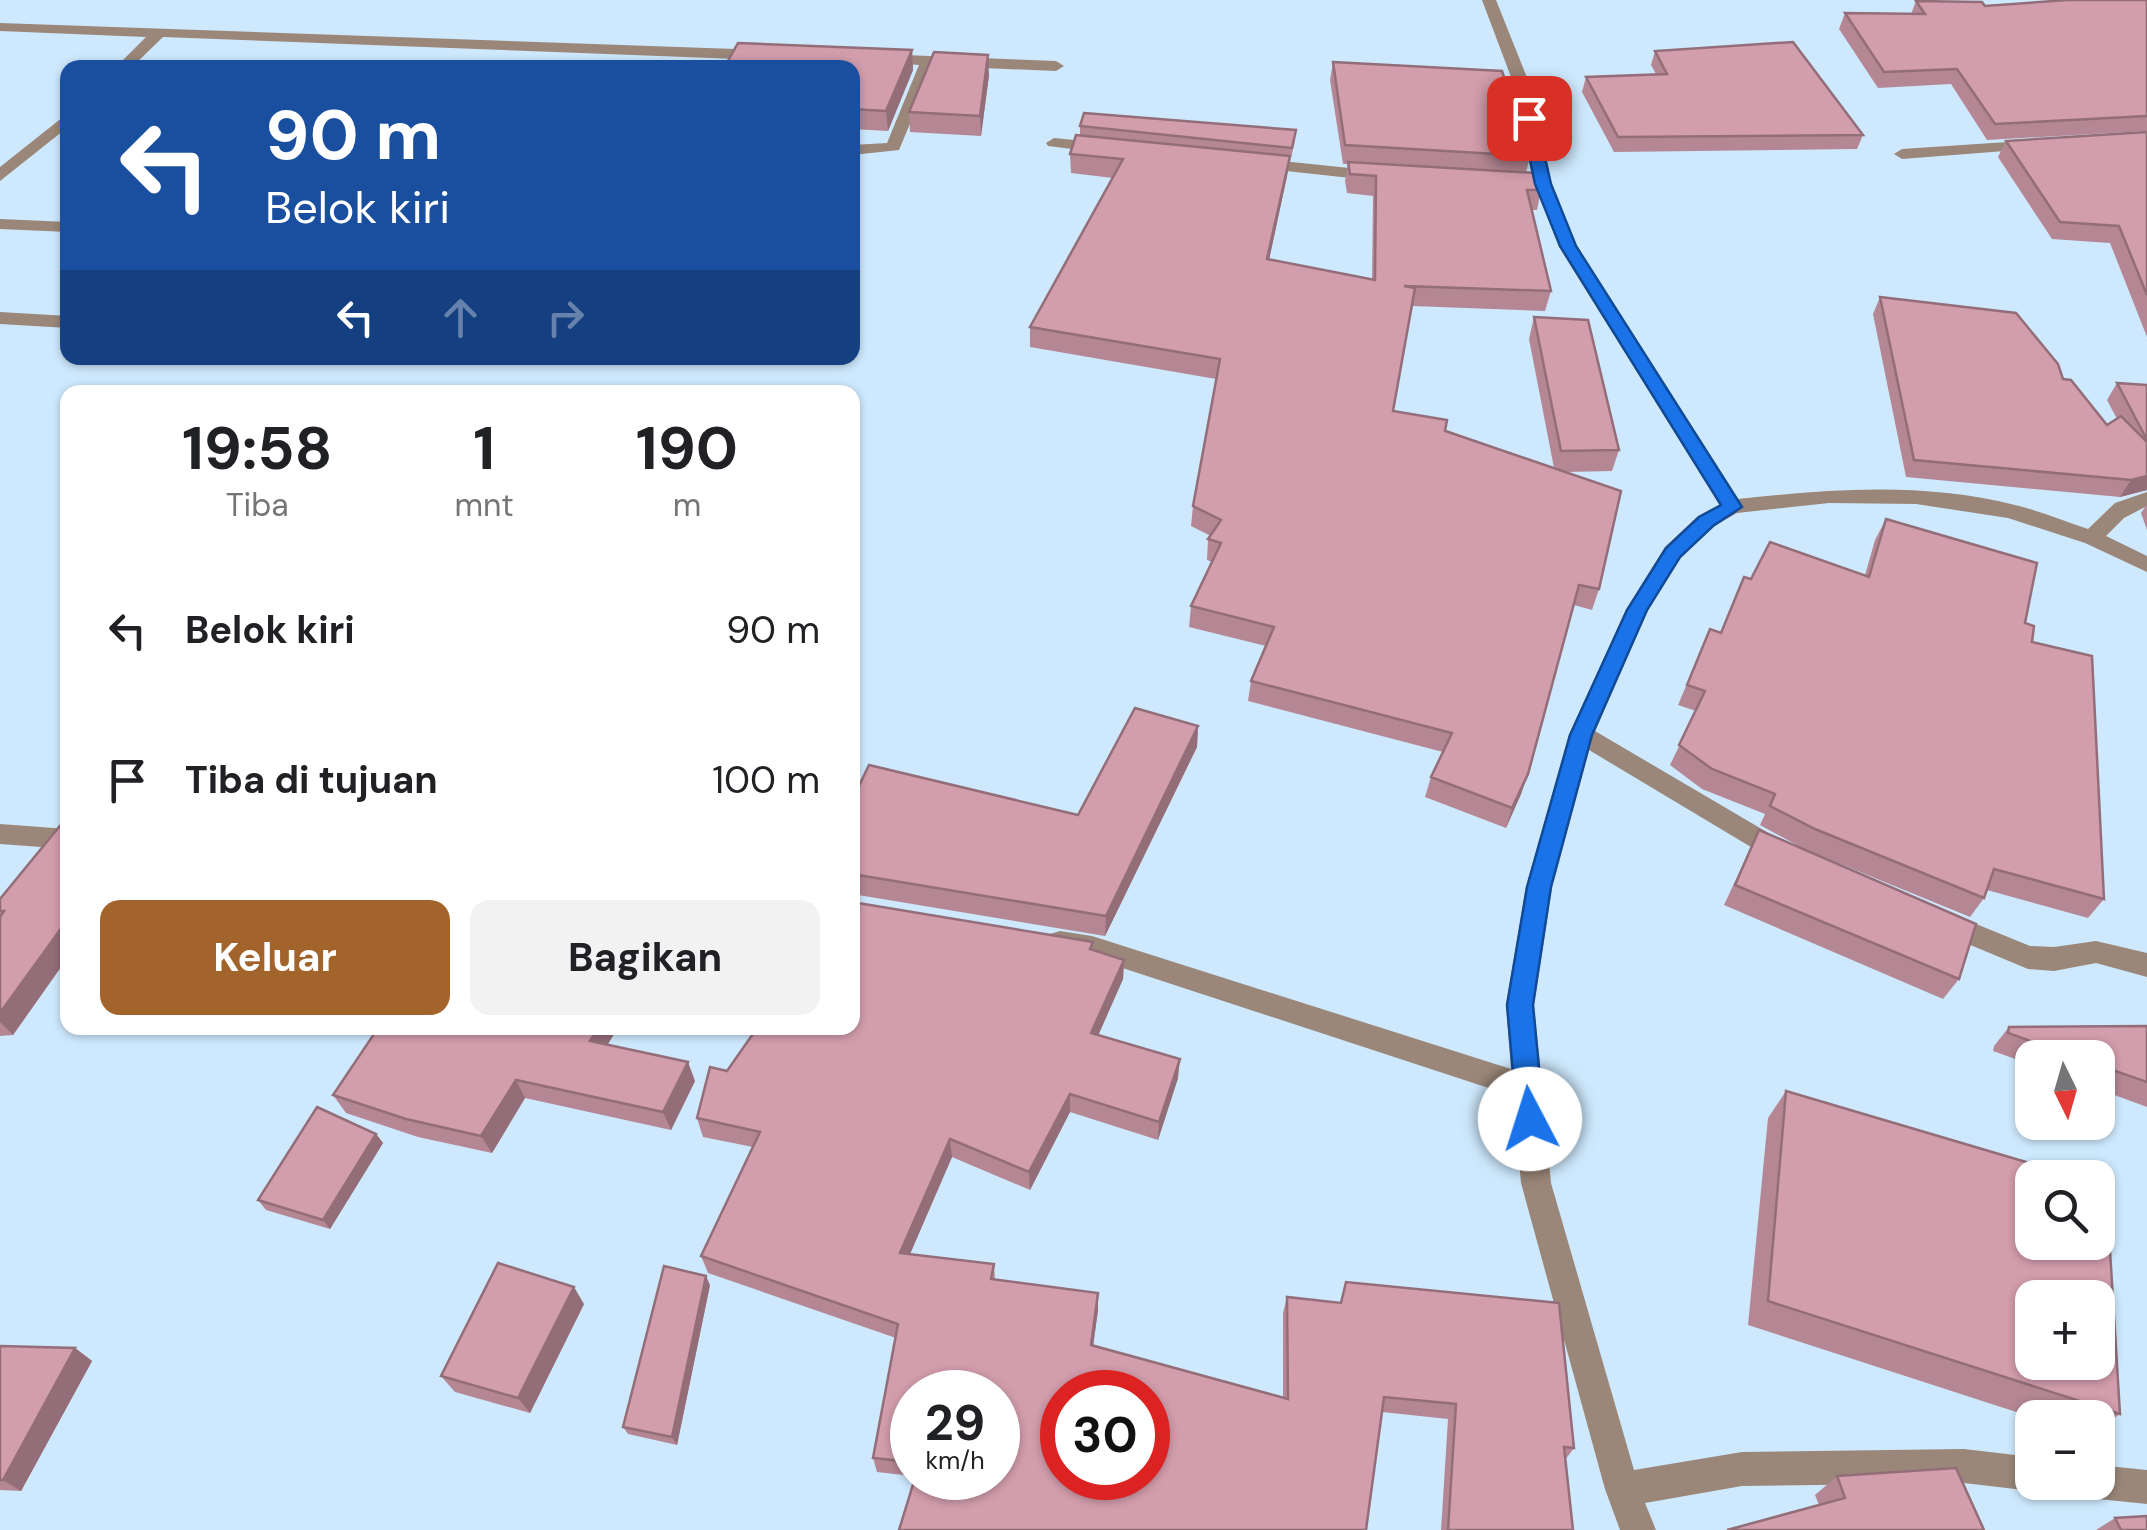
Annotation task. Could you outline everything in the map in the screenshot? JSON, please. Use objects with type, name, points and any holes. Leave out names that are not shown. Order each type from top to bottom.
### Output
[{"type":"street","points":[[1490,0],[1522,85],[1534,183],[1568,246],[1732,507]]},
{"type":"street","points":[[0,27],[162,30],[776,56]]},
{"type":"street","points":[[130,60],[162,30]]},
{"type":"street","points":[[852,58],[1056,66]]},
{"type":"street","points":[[860,150],[893,148],[929,60]]},
{"type":"street","points":[[0,176],[60,125]]},
{"type":"street","points":[[1054,143],[1130,151]]},
{"type":"street","points":[[1902,154],[2050,144]]},
{"type":"street","points":[[1226,160],[1398,178]]},
{"type":"street","points":[[0,224],[60,227]]},
{"type":"street","points":[[0,318],[60,322]]},
{"type":"street","points":[[1638,1530],[1640,1486],[1536,1184],[1520,1005],[1539,887],[1637,610],[1673,552],[1706,521],[1732,507],[1829,496],[1916,496],[2011,511],[2093,538],[2147,565]]},
{"type":"street","points":[[2093,538],[2107,520],[2133,502],[2147,499]]},
{"type":"street","points":[[1591,740],[1661,776],[1717,819],[1811,866]]},
{"type":"street","points":[[0,834],[60,839]]},
{"type":"street","points":[[1920,912],[2028,957],[2054,959],[2096,952],[2147,964]]},
{"type":"street","points":[[1035,938],[1092,946],[1528,1087]]},
{"type":"street","points":[[1640,1486],[1742,1469],[1964,1466],[2015,1472]]},
{"type":"street","points":[[2115,1484],[2147,1488]]},
{"type":"building","points":[[2147,0],[2147,116],[1995,124],[1957,69],[1884,72],[1845,13],[1925,14],[1916,1],[1982,2],[1985,6]]},
{"type":"building","points":[[1793,42],[1863,135],[1618,137],[1586,77],[1667,74],[1655,51]]},
{"type":"building","points":[[738,43],[912,50],[886,111],[860,109],[860,60],[728,60]]},
{"type":"building","points":[[934,52],[988,55],[980,116],[909,112]]},
{"type":"building","points":[[1333,62],[1502,71],[1530,156],[1345,145]]},
{"type":"building","points":[[1084,113],[1296,130],[1292,148],[1080,126]]},
{"type":"building","points":[[2147,132],[2147,295],[2119,226],[2060,222],[2006,141]]},
{"type":"building","points":[[1076,135],[1290,156],[1267,259],[1375,280],[1376,176],[1350,174],[1348,162],[1536,173],[1541,190],[1527,190],[1551,291],[1404,286],[1415,288],[1393,411],[1447,420],[1445,431],[1621,491],[1599,589],[1579,585],[1528,774],[1512,808],[1431,777],[1452,733],[1251,681],[1274,627],[1191,606],[1221,543],[1208,539],[1221,520],[1193,506],[1220,359],[1030,327],[1123,159],[1070,154]]},
{"type":"building","points":[[1880,297],[2016,313],[2058,364],[2063,379],[2071,380],[2107,425],[2121,416],[2147,442],[2147,476],[2131,480],[1914,460]]},
{"type":"building","points":[[1534,317],[1588,320],[1619,450],[1561,451]]},
{"type":"building","points":[[2117,383],[2147,385],[2147,440]]},
{"type":"building","points":[[1886,519],[2037,563],[2025,623],[2034,626],[2032,642],[2092,656],[2104,899],[1994,869],[1984,898],[1815,829],[1770,806],[1775,794],[1712,769],[1679,745],[1705,691],[1687,685],[1710,629],[1721,633],[1744,577],[1751,579],[1770,542],[1869,577]]},
{"type":"building","points":[[1135,708],[1198,726],[1106,916],[860,875],[860,784],[869,765],[1078,815]]},
{"type":"building","points":[[60,826],[60,930],[0,1013],[0,917],[4,911],[0,911],[0,899]]},
{"type":"building","points":[[1759,830],[1976,924],[1959,979],[1735,885]]},
{"type":"building","points":[[860,903],[1093,942],[1090,949],[1124,960],[1091,1033],[1180,1059],[1159,1122],[1070,1094],[1029,1172],[950,1139],[900,1253],[994,1264],[991,1279],[1098,1293],[1091,1345],[1288,1399],[1287,1297],[1341,1303],[1346,1282],[1559,1303],[1574,1448],[1564,1447],[1573,1530],[1448,1530],[1456,1404],[1384,1397],[1366,1530],[899,1530],[908,1500],[1020,1500],[1020,1370],[890,1370],[890,1460],[873,1458],[898,1324],[701,1256],[760,1132],[697,1118],[710,1067],[727,1071],[752,1035],[860,1035]]},
{"type":"building","points":[[2147,1026],[2147,1082],[2115,1071],[2115,1040],[2028,1040],[2008,1033],[2009,1027]]},
{"type":"building","points":[[373,1035],[594,1035],[590,1041],[688,1062],[663,1112],[516,1080],[481,1136],[406,1119],[333,1095]]},
{"type":"building","points":[[1786,1091],[2019,1160],[2015,1160],[2015,1260],[2111,1260],[2112,1280],[2015,1280],[2015,1380],[2115,1380],[2115,1332],[2120,1414],[2115,1412],[2115,1400],[2076,1400],[1768,1301]]},
{"type":"building","points":[[317,1107],[376,1134],[323,1220],[258,1200]]},
{"type":"building","points":[[498,1263],[574,1287],[518,1398],[441,1376]]},
{"type":"building","points":[[664,1266],[706,1276],[672,1437],[623,1427]]},
{"type":"building","points":[[0,1346],[75,1348],[3,1480],[0,1480]]},
{"type":"building","points":[[1956,1468],[1984,1530],[1727,1530],[1845,1498],[1837,1476]]},
{"type":"building","points":[[2147,1516],[2147,1530],[2121,1530],[2115,1518]]},
{"type":"route","points":[[1529,118],[1543,184],[1568,246],[1732,507],[1706,521],[1673,552],[1637,610],[1581,735],[1539,887],[1520,1005],[1530,1119]]}]
